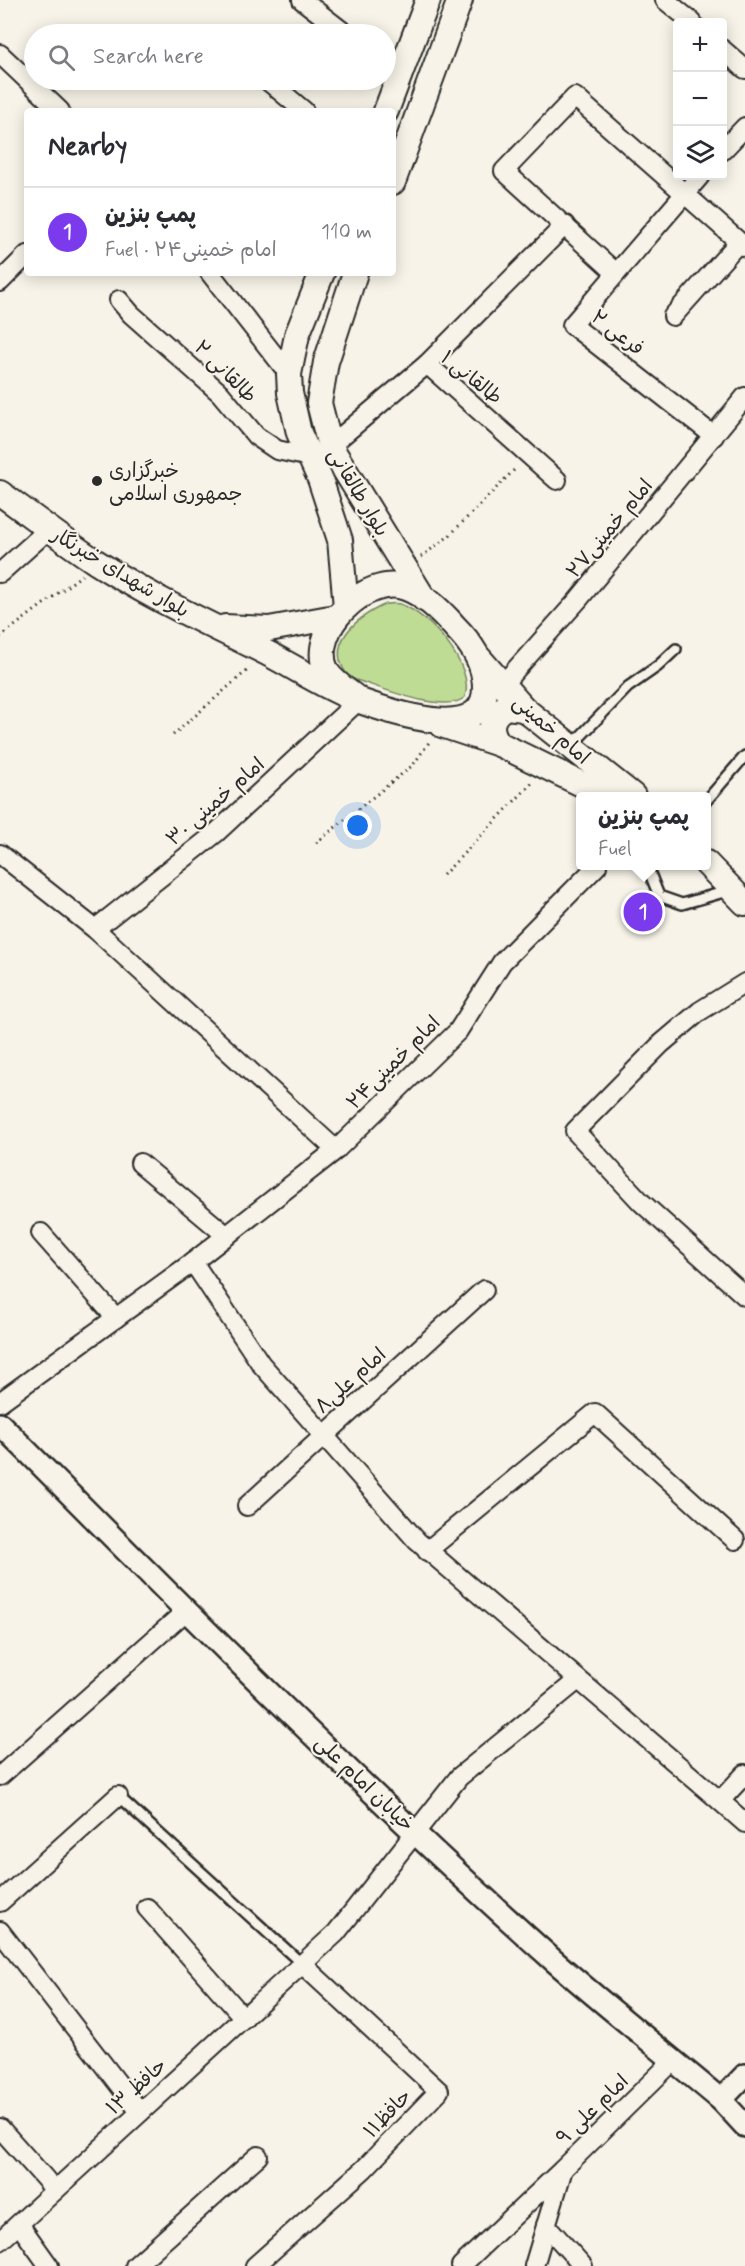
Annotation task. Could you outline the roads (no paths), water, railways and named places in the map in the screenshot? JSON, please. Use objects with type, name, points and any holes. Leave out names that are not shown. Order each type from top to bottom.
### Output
[{"type":"main road","points":[[396,65],[428,0]]},
{"type":"main road","points":[[396,174],[460,0]]},
{"type":"main road","points":[[387,108],[390,90]]},
{"type":"main road","name":"بلوار طالقانی","points":[[321,276],[297,335],[289,374],[290,393],[299,433],[320,452],[405,569],[424,599]]},
{"type":"main road","name":"بلوار طالقانی","points":[[341,612],[340,540],[320,452],[319,403],[326,362],[354,276]]},
{"type":"main road","name":"بلوار شهدای خبرنگار","points":[[0,493],[97,563],[215,627],[359,700]]},
{"type":"main road","points":[[383,587],[404,587],[424,599],[443,613],[463,635],[477,657],[484,676],[484,693],[480,707],[467,719],[434,722],[359,700],[327,672],[322,659],[324,641],[341,612],[383,587]]},
{"type":"main road","name":"بلوار شهدای خبرنگار","points":[[215,627],[269,629],[341,612]]},
{"type":"main road","name":"امام خمینی","points":[[477,657],[524,709],[628,792]]},
{"type":"main road","points":[[499,744],[491,728],[493,719],[506,707],[524,709]]},
{"type":"main road","name":"امام خمینی","points":[[434,722],[499,744],[598,792]]},
{"type":"main road","points":[[711,868],[739,897]]},
{"type":"street","points":[[302,0],[333,24]]},
{"type":"street","points":[[665,0],[687,18]]},
{"type":"street","points":[[727,53],[745,69]]},
{"type":"street","points":[[0,54],[24,77]]},
{"type":"street","points":[[38,90],[57,108]]},
{"type":"street","points":[[279,90],[300,108]]},
{"type":"street","points":[[616,273],[504,171],[575,97],[742,245],[673,316]]},
{"type":"street","points":[[727,147],[745,127]]},
{"type":"street","name":"فرعی ۲","points":[[696,180],[572,325],[714,436]]},
{"type":"street","points":[[427,364],[565,225]]},
{"type":"street","points":[[0,282],[24,258]]},
{"type":"street","points":[[212,276],[289,374]]},
{"type":"street","name":"طالقانی ۲","points":[[119,300],[131,314],[220,393],[256,436],[277,450],[320,452]]},
{"type":"street","name":"طالقانی ۱","points":[[320,452],[427,364],[557,480]]},
{"type":"street","name":"امام خمینی۲۷","points":[[502,685],[578,600],[745,397]]},
{"type":"street","points":[[0,573],[49,529]]},
{"type":"street","name":"امام خمینی ۳۰","points":[[95,929],[216,833],[359,700]]},
{"type":"street","points":[[0,854],[95,929],[336,1150]]},
{"type":"street","name":"امام خمینی۲۴","points":[[0,1402],[193,1262],[336,1150],[458,1031],[502,962],[593,870]]},
{"type":"street","points":[[745,983],[700,1011],[677,1031],[575,1131],[640,1202],[745,1296]]},
{"type":"street","points":[[140,1163],[227,1236]]},
{"type":"street","points":[[41,1233],[116,1318]]},
{"type":"street","points":[[193,1262],[261,1364],[428,1551],[745,1823]]},
{"type":"street","name":"امام علی۸","points":[[247,1506],[484,1290]]},
{"type":"street","points":[[428,1551],[595,1413],[735,1540]]},
{"type":"street","name":"خیابان امام علی","points":[[0,1424],[186,1611],[416,1831],[554,1960],[721,2100],[745,2126]]},
{"type":"street","points":[[0,1776],[186,1611]]},
{"type":"street","name":"حافظ ۱۳","points":[[0,2241],[336,1933],[459,1777],[579,1680]]},
{"type":"street","points":[[720,1801],[745,1774]]},
{"type":"street","points":[[0,1902],[118,1796]]},
{"type":"street","points":[[147,1908],[244,2018]]},
{"type":"street","points":[[0,1931],[140,2112]]},
{"type":"street","name":"حافظ۱۱","points":[[255,2266],[364,2169],[439,2091],[302,1964]]},
{"type":"street","name":"امام علی ۹","points":[[534,2266],[563,2169],[674,2060]]},
{"type":"street","points":[[721,2100],[745,2075]]},
{"type":"street","points":[[0,2128],[56,2190]]},
{"type":"street","points":[[135,2266],[258,2156]]},
{"type":"street","points":[[461,2266],[563,2169]]},
{"type":"street","points":[[19,2224],[49,2266]]},
{"type":"street","points":[[546,2225],[583,2266]]},
{"type":"lane","points":[[571,747],[628,687],[658,666],[676,649]]},
{"type":"lane","points":[[711,795],[745,756]]},
{"type":"lane","points":[[649,870],[659,896],[682,904],[739,897]]},
{"type":"lane","points":[[118,1796],[302,1964]]},
{"type":"place","name":"خبرگزاری جمهوری اسلامی","points":[[97,481]]},
{"type":"place","name":"پمپ بنزین","points":[[643,912]]}]
